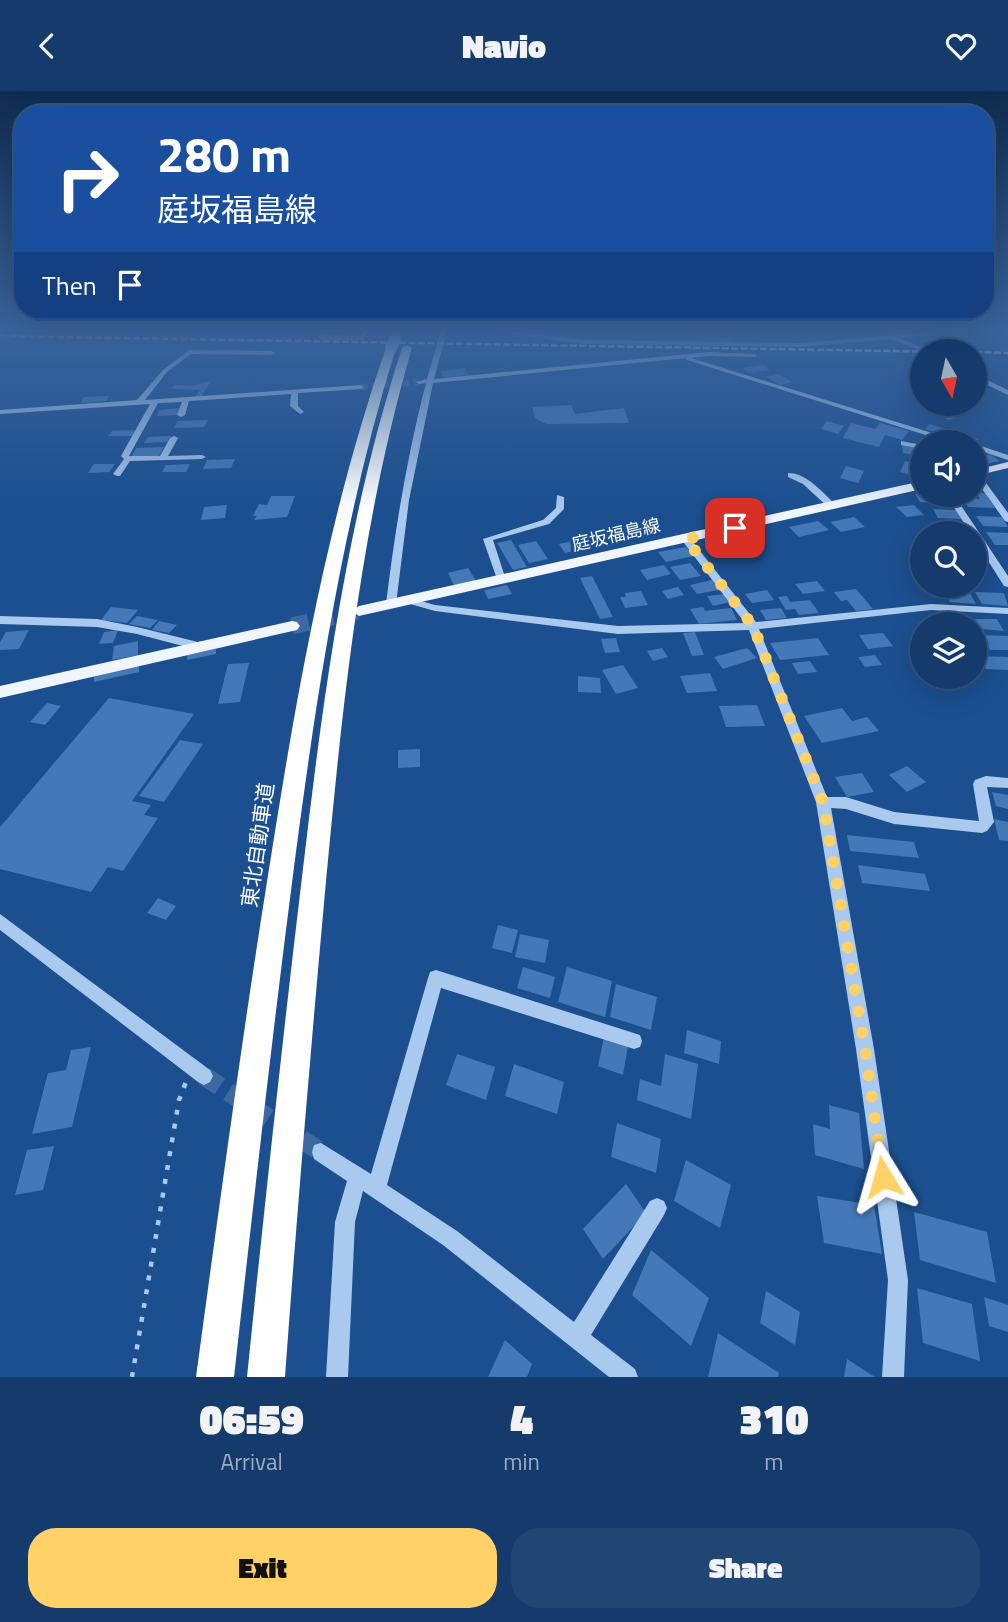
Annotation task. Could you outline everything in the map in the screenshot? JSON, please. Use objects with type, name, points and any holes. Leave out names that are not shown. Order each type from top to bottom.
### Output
[{"type":"highway","name":"東北自動車道","points":[[215,1377],[273,923],[322,608],[358,450],[381,390]]},
{"type":"highway","name":"東北自動車道","points":[[266,1377],[308,933],[335,697],[348,603],[389,390]]},
{"type":"main road","points":[[987,470],[1008,465]]},
{"type":"main road","name":"庭坂福島線","points":[[359,611],[910,488]]},
{"type":"main road","points":[[0,692],[292,627]]},
{"type":"street","points":[[139,403],[150,390]]},
{"type":"street","points":[[0,412],[321,390]]},
{"type":"street","points":[[391,604],[422,390]]},
{"type":"street","points":[[789,390],[918,430]]},
{"type":"street","points":[[295,392],[294,406],[300,412]]},
{"type":"street","points":[[181,415],[186,400]]},
{"type":"street","points":[[128,459],[125,456],[155,402]]},
{"type":"street","points":[[163,458],[174,438]]},
{"type":"street","points":[[904,443],[910,444]]},
{"type":"street","points":[[987,449],[1008,458]]},
{"type":"street","points":[[128,459],[202,457]]},
{"type":"street","points":[[117,474],[128,459]]},
{"type":"street","points":[[791,475],[806,482],[832,506]]},
{"type":"street","points":[[987,488],[1008,519]]},
{"type":"street","points":[[501,580],[488,539],[545,522],[560,509],[560,497]]},
{"type":"street","points":[[958,507],[1008,584]]},
{"type":"street","points":[[686,539],[753,626],[823,802],[865,1049],[898,1280],[893,1377]]},
{"type":"street","points":[[407,600],[435,608],[618,630],[753,626],[931,607],[1008,611]]},
{"type":"street","points":[[0,620],[26,624],[69,620],[99,623],[202,647]]},
{"type":"street","points":[[823,802],[846,803],[894,818],[982,827],[987,822],[980,784],[986,781],[1008,783]]},
{"type":"street","points":[[0,921],[199,1071]]},
{"type":"street","points":[[376,1189],[436,978],[634,1041]]},
{"type":"street","points":[[321,1152],[450,1238],[627,1377]]},
{"type":"street","points":[[337,1377],[345,1222],[358,1176]]},
{"type":"street","points":[[577,1338],[657,1208]]},
{"type":"path","points":[[132,1377],[179,1100],[199,1071]]},
{"type":"building","points":[[200,390],[205,390],[201,397],[195,397]]},
{"type":"building","points":[[109,396],[106,401],[81,403],[84,397]]},
{"type":"building","points":[[571,405],[575,414],[624,408],[629,423],[546,424],[535,418],[532,407]]},
{"type":"building","points":[[179,408],[177,415],[157,416],[159,410]]},
{"type":"building","points":[[208,420],[204,427],[174,428],[178,421]]},
{"type":"building","points":[[827,421],[844,426],[838,434],[821,429]]},
{"type":"building","points":[[851,423],[875,429],[880,423],[909,431],[902,440],[885,435],[879,447],[843,438]]},
{"type":"building","points":[[930,424],[950,430],[929,430],[925,429]]},
{"type":"building","points":[[136,430],[132,436],[108,436],[112,431]]},
{"type":"building","points":[[171,436],[167,442],[144,443],[148,437]]},
{"type":"building","points":[[902,445],[910,446],[910,454],[903,453]]},
{"type":"building","points":[[164,447],[159,456],[131,457],[136,448]]},
{"type":"building","points":[[990,454],[1000,461],[987,464],[987,455]]},
{"type":"building","points":[[235,459],[231,468],[203,469],[207,460]]},
{"type":"building","points":[[905,461],[910,462],[910,475],[900,472]]},
{"type":"building","points":[[94,464],[115,464],[109,472],[88,473]]},
{"type":"building","points":[[190,464],[186,472],[162,472],[166,465]]},
{"type":"building","points":[[846,466],[864,471],[858,483],[840,478]]},
{"type":"building","points":[[271,496],[295,496],[287,517],[254,520],[257,516],[253,516],[259,504],[267,505]]},
{"type":"building","points":[[987,496],[995,508],[968,507],[987,507]]},
{"type":"building","points":[[227,505],[225,518],[201,520],[204,507]]},
{"type":"building","points":[[896,507],[916,507],[924,515],[907,517]]},
{"type":"building","points":[[933,509],[956,510],[961,519],[938,518]]},
{"type":"building","points":[[976,516],[1002,517],[1008,527],[987,526],[987,521],[980,521]]},
{"type":"building","points":[[854,517],[865,527],[841,532],[830,522]]},
{"type":"building","points":[[818,521],[829,530],[799,537],[789,527]]},
{"type":"building","points":[[759,532],[765,540],[751,542],[745,533]]},
{"type":"building","points":[[987,532],[1008,533],[1008,545],[995,545]]},
{"type":"building","points":[[586,538],[593,547],[565,553],[559,544]]},
{"type":"building","points":[[511,540],[527,567],[513,570],[497,543]]},
{"type":"building","points":[[536,541],[548,559],[529,563],[518,545]]},
{"type":"building","points":[[686,547],[694,556],[666,562],[658,552]]},
{"type":"building","points":[[690,563],[701,576],[680,580],[670,567]]},
{"type":"building","points":[[664,565],[671,574],[647,580],[640,570]]},
{"type":"building","points":[[468,568],[476,581],[454,586],[448,573]]},
{"type":"building","points":[[592,576],[613,617],[600,619],[580,578]]},
{"type":"building","points":[[712,580],[719,590],[697,594],[690,585]]},
{"type":"building","points":[[817,581],[825,591],[803,594],[795,584]]},
{"type":"building","points":[[507,585],[512,594],[488,599],[484,590]]},
{"type":"building","points":[[678,587],[684,595],[668,599],[662,591]]},
{"type":"building","points":[[856,589],[873,609],[856,611],[847,600],[841,601],[834,592]]},
{"type":"building","points":[[767,590],[774,600],[752,603],[745,594]]},
{"type":"building","points":[[641,591],[648,605],[625,608],[620,597],[626,597],[625,593]]},
{"type":"building","points":[[987,592],[1004,593],[1008,606],[982,604],[978,598],[987,598]]},
{"type":"building","points":[[725,594],[730,602],[713,606],[707,596]]},
{"type":"building","points":[[787,596],[790,602],[810,600],[819,613],[799,615],[795,609],[786,610],[778,597]]},
{"type":"building","points":[[948,598],[973,598],[976,604],[950,602]]},
{"type":"building","points":[[111,607],[138,610],[127,623],[101,620]]},
{"type":"building","points":[[703,607],[705,611],[731,608],[737,620],[699,624],[690,609]]},
{"type":"building","points":[[781,608],[787,618],[766,620],[760,610]]},
{"type":"building","points":[[137,616],[158,620],[150,628],[129,624]]},
{"type":"building","points":[[987,619],[997,619],[1004,631],[987,630]]},
{"type":"building","points":[[159,621],[177,625],[169,633],[152,630]]},
{"type":"building","points":[[29,630],[19,649],[0,650],[0,642],[6,632]]},
{"type":"building","points":[[118,630],[113,643],[99,644],[104,632]]},
{"type":"building","points":[[695,632],[704,655],[692,656],[683,633]]},
{"type":"building","points":[[883,633],[893,646],[868,649],[859,635]]},
{"type":"building","points":[[987,635],[1008,636],[1008,650],[990,650]]},
{"type":"building","points":[[616,638],[620,652],[605,653],[601,639]]},
{"type":"building","points":[[818,638],[829,655],[780,660],[770,643]]},
{"type":"building","points":[[138,641],[138,655],[112,660],[114,646]]},
{"type":"building","points":[[662,648],[668,657],[653,661],[647,651]]},
{"type":"building","points":[[747,648],[757,658],[723,669],[714,657]]},
{"type":"building","points":[[216,649],[216,654],[187,660],[187,655]]},
{"type":"building","points":[[875,655],[882,665],[865,667],[858,657]]},
{"type":"building","points":[[987,656],[1008,657],[1008,670],[987,669]]},
{"type":"building","points":[[810,661],[817,672],[798,674],[792,663]]},
{"type":"building","points":[[249,663],[240,702],[218,704],[228,664]]},
{"type":"building","points":[[139,665],[139,672],[94,682],[94,675]]},
{"type":"building","points":[[623,665],[638,688],[616,694],[602,670]]},
{"type":"building","points":[[710,673],[717,691],[687,693],[680,676]]},
{"type":"building","points":[[578,676],[600,678],[601,693],[578,692]]},
{"type":"building","points":[[109,698],[194,714],[132,801],[151,805],[144,815],[158,818],[123,871],[108,867],[91,892],[0,869],[0,827]]},
{"type":"building","points":[[47,703],[61,706],[45,725],[30,722]]},
{"type":"building","points":[[757,705],[765,726],[726,727],[719,706]]},
{"type":"building","points":[[842,708],[852,721],[867,717],[879,731],[822,743],[804,716]]},
{"type":"building","points":[[180,740],[203,744],[164,802],[139,796]]},
{"type":"building","points":[[420,749],[420,767],[398,768],[398,750]]},
{"type":"building","points":[[907,766],[926,782],[907,792],[889,775]]},
{"type":"building","points":[[862,773],[874,792],[847,797],[835,777]]},
{"type":"building","points":[[992,792],[1008,795],[1008,809],[996,806]]},
{"type":"building","points":[[994,819],[1008,822],[1008,841],[999,840]]},
{"type":"building","points":[[847,835],[914,842],[919,858],[850,851]]},
{"type":"building","points":[[858,865],[925,874],[930,891],[862,883]]},
{"type":"building","points":[[158,898],[176,906],[166,920],[147,913]]},
{"type":"building","points":[[498,925],[518,930],[512,953],[492,948]]},
{"type":"building","points":[[520,934],[549,940],[545,963],[515,957]]},
{"type":"building","points":[[523,967],[555,977],[550,998],[517,988]]},
{"type":"building","points":[[567,967],[612,981],[605,1017],[558,1002]]},
{"type":"building","points":[[616,984],[657,997],[651,1030],[610,1017]]},
{"type":"building","points":[[687,1030],[721,1041],[719,1064],[684,1053]]},
{"type":"building","points":[[604,1037],[628,1046],[623,1075],[598,1066]]},
{"type":"building","points":[[91,1047],[72,1127],[32,1134],[48,1073],[66,1070],[71,1050]]},
{"type":"building","points":[[457,1054],[495,1067],[486,1100],[446,1085]]},
{"type":"building","points":[[665,1054],[698,1064],[691,1119],[637,1100],[640,1079],[661,1086]]},
{"type":"building","points":[[514,1064],[564,1082],[557,1114],[505,1096]]},
{"type":"building","points":[[829,1105],[859,1113],[864,1169],[815,1155],[813,1124],[830,1129]]},
{"type":"building","points":[[617,1123],[661,1139],[656,1173],[611,1157]]},
{"type":"building","points":[[54,1146],[43,1190],[15,1195],[27,1150]]},
{"type":"building","points":[[686,1160],[731,1185],[720,1228],[674,1201]]},
{"type":"building","points":[[626,1184],[646,1213],[603,1259],[583,1229]]},
{"type":"building","points":[[817,1196],[874,1205],[882,1254],[824,1243]]},
{"type":"building","points":[[914,1212],[987,1232],[996,1283],[920,1260]]},
{"type":"building","points":[[651,1250],[709,1298],[691,1346],[632,1295]]},
{"type":"building","points":[[917,1288],[972,1304],[980,1361],[923,1343]]},
{"type":"building","points":[[766,1291],[800,1312],[795,1345],[760,1323]]},
{"type":"building","points":[[984,1297],[1008,1305],[1008,1332],[989,1326]]},
{"type":"building","points":[[718,1333],[779,1373],[778,1377],[708,1377]]},
{"type":"building","points":[[505,1340],[532,1364],[527,1377],[488,1377]]},
{"type":"building","points":[[847,1359],[875,1377],[844,1377]]},
{"type":"tunnel","points":[[292,626],[359,611]]},
{"type":"tunnel","points":[[204,1076],[321,1152]]},
{"type":"route","points":[[735,528],[686,539],[753,626],[823,802],[865,1049],[883,1177]]}]
